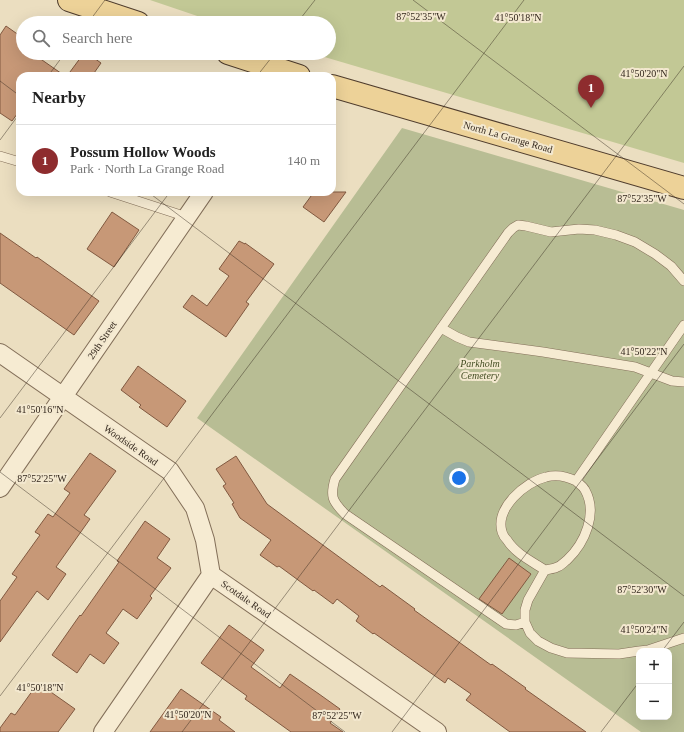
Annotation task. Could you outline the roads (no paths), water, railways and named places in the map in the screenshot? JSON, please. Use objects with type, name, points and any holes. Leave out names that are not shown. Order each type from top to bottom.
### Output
[{"type":"main road","points":[[69,0],[117,16]]},
{"type":"main road","points":[[248,60],[282,72]]},
{"type":"main road","name":"North La Grange Road","points":[[336,87],[684,188]]},
{"type":"street","name":"29th Street","points":[[0,488],[201,196]]},
{"type":"street","name":"Woodside Road","points":[[0,353],[170,471],[195,508],[212,575]]},
{"type":"street","name":"Scotdale Road","points":[[102,732],[212,575],[437,732]]},
{"type":"lane","points":[[0,156],[16,161]]},
{"type":"lane","points":[[122,196],[186,217]]},
{"type":"lane","points":[[525,622],[516,625],[506,624],[345,514],[337,506],[333,497],[332,488],[336,479],[508,233],[518,225],[551,232],[578,229],[595,230],[616,235],[635,242],[655,254],[671,266],[684,281]]},
{"type":"lane","points":[[576,481],[684,325]]},
{"type":"lane","points":[[441,328],[469,342],[635,367],[672,381],[684,382]]},
{"type":"lane","points":[[558,476],[567,477],[576,481],[584,489],[590,507],[590,519],[587,529],[581,543],[573,554],[557,568],[545,570],[515,551],[508,542],[502,533],[501,522],[504,511],[512,499],[523,488],[535,481],[547,477],[558,476]]},
{"type":"lane","points":[[545,570],[528,600],[525,610],[525,622],[530,633],[538,641],[551,648],[567,653],[620,654],[636,651]]},
{"type":"lane","points":[[653,648],[684,638]]},
{"type":"place","name":"Possum Hollow Woods","points":[[591,108]]},
{"type":"park label","name":"Parkholm Cemetery","points":[[480,368]]}]
